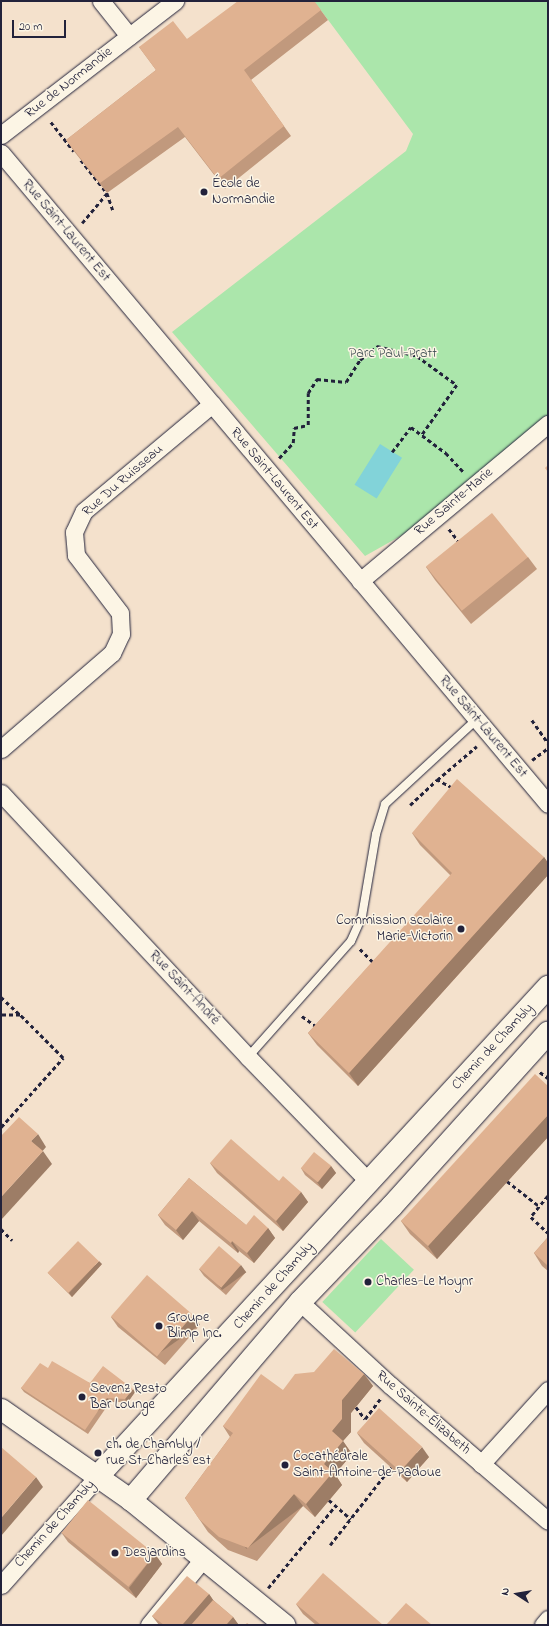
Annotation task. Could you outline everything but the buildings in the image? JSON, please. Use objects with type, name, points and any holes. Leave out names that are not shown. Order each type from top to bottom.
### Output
[{"type":"main road","name":"Chemin de Chambly","points":[[98,1476],[548,987]]},
{"type":"main road","points":[[131,1500],[300,1302],[392,1206],[548,1032]]},
{"type":"street","points":[[101,1],[129,36]]},
{"type":"street","name":"Rue de Normandie","points":[[1,135],[175,1]]},
{"type":"street","name":"Rue Saint-Laurent Est","points":[[1,153],[548,804]]},
{"type":"street","name":"Rue Du Ruisseau","points":[[1,748],[112,653],[121,634],[120,613],[76,555],[74,532],[84,512],[212,404]]},
{"type":"street","name":"Rue Sainte-Marie","points":[[360,581],[548,424]]},
{"type":"street","name":"Rue Saint-André","points":[[1,792],[248,1057],[369,1182]]},
{"type":"street","name":"Rue Sainte-Élizabeth","points":[[300,1302],[390,1385],[548,1521]]},
{"type":"street","points":[[482,1464],[548,1390]]},
{"type":"street","points":[[1,1409],[131,1500],[285,1625]]},
{"type":"street","name":"Chemin de Chambly","points":[[1,1585],[98,1476]]},
{"type":"street","points":[[149,1625],[203,1559]]},
{"type":"street","points":[[543,1625],[548,1619]]},
{"type":"lane","points":[[248,1057],[351,941],[362,916],[376,834],[386,804],[477,719]]},
{"type":"path","points":[[51,122],[107,193],[113,210]]},
{"type":"path","points":[[71,236],[107,193]]},
{"type":"path","points":[[268,471],[293,443],[294,428],[308,425],[308,393],[317,380],[346,382],[360,360],[376,346],[417,356],[457,385],[422,435]]},
{"type":"path","points":[[392,452],[411,426],[446,453],[475,484]]},
{"type":"path","points":[[438,515],[463,546]]},
{"type":"path","points":[[532,720],[548,742]]},
{"type":"path","points":[[410,805],[490,735]]},
{"type":"path","points":[[437,780],[453,789]]},
{"type":"path","points":[[351,941],[378,967]]},
{"type":"path","points":[[1,997],[63,1058],[1,1127]]},
{"type":"path","points":[[292,1008],[321,1030]]},
{"type":"path","points":[[1,1015],[20,1015]]},
{"type":"path","points":[[507,1181],[539,1206]]},
{"type":"path","points":[[548,1196],[531,1217],[548,1233]]},
{"type":"path","points":[[1,1229],[12,1240]]},
{"type":"path","points":[[366,1418],[390,1385]]},
{"type":"path","points":[[356,1407],[371,1423]]},
{"type":"path","points":[[330,1545],[391,1468]]},
{"type":"path","points":[[329,1500],[351,1519]]},
{"type":"path","points":[[256,1602],[336,1505]]},
{"type":"green space","name":"Parc Paul-Pratt","points":[[314,1],[548,1],[548,424],[438,515],[365,556],[172,332],[406,151],[413,134]]},
{"type":"green space","points":[[381,1239],[414,1270],[355,1333],[322,1302]]},
{"type":"water","points":[[380,444],[402,458],[377,498],[355,485]]},
{"type":"place","name":"École de Normandie","points":[[204,192]]},
{"type":"place","name":"Commission scolaire Marie-Victorin","points":[[461,929]]},
{"type":"place","name":"Charles-Le Moynr","points":[[368,1282]]},
{"type":"place","name":"Groupe Blimp Inc.","points":[[159,1326]]},
{"type":"place","name":"Sevenz Resto Bar Lounge","points":[[82,1397]]},
{"type":"place","name":"ch. de Chambly / rue St-Charles est","points":[[98,1453]]},
{"type":"place","name":"Cocathédrale Saint-Antoine-de-Padoue","points":[[285,1465]]},
{"type":"place","name":"Desjardins","points":[[115,1553]]}]
